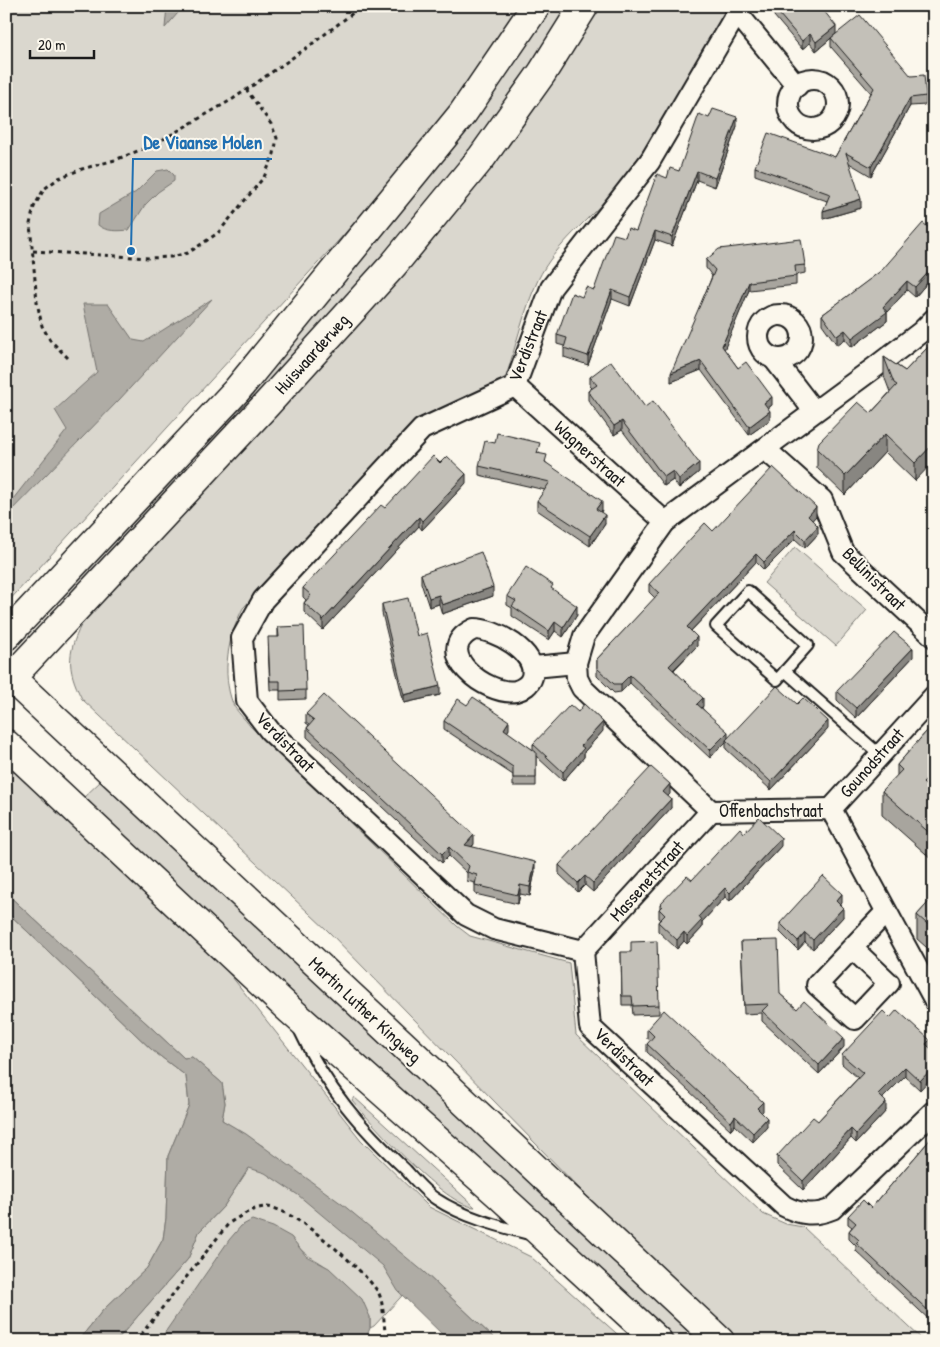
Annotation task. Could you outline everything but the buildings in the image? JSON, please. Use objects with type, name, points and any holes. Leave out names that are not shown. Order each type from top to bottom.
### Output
[{"type":"highway","name":"Huiswaarderweg","points":[[6,636],[250,375],[463,113],[536,6]]},
{"type":"highway","name":"Huiswaarderweg","points":[[11,678],[267,404],[394,264],[482,157],[542,73],[584,6]]},
{"type":"highway","name":"Martin Luther Kingweg","points":[[11,678],[720,1341]]},
{"type":"highway","points":[[6,744],[290,1010],[547,1239],[658,1341]]},
{"type":"street","name":"Verdistraat","points":[[796,86],[740,10],[650,161],[551,288],[515,386],[422,430],[263,600],[242,638],[247,700],[270,731],[466,915],[494,930],[583,951],[590,1027],[784,1206],[796,1212],[819,1214],[832,1208],[934,1111]]},
{"type":"street","name":"Offenbachstraat","points":[[934,319],[921,332],[874,368],[665,522],[584,636],[576,663],[577,678],[582,688],[711,811],[831,809],[934,999]]},
{"type":"street","points":[[774,359],[814,411]]},
{"type":"street","name":"Wagnerstraat","points":[[515,386],[665,522]]},
{"type":"street","name":"Bellinistraat","points":[[765,448],[822,500],[843,552],[934,637]]},
{"type":"street","points":[[534,667],[576,663]]},
{"type":"street","name":"Gounodstraat","points":[[831,809],[879,754],[934,696]]},
{"type":"street","name":"Massenetstraat","points":[[583,951],[711,811]]},
{"type":"street","points":[[852,948],[886,912]]},
{"type":"lane","points":[[748,591],[808,645],[785,672],[777,680],[716,626],[748,591]]},
{"type":"lane","points":[[785,672],[879,754]]},
{"type":"lane","points":[[290,1010],[313,1059],[343,1104],[367,1134],[436,1199],[496,1225],[547,1239]]},
{"type":"path","points":[[68,358],[50,340],[42,326],[37,302],[30,224],[34,207],[44,189],[59,178],[82,169],[115,160],[155,144],[246,89],[308,47],[362,6]]},
{"type":"path","points":[[33,251],[171,258],[188,253],[218,233],[264,177],[274,154],[277,138],[271,124],[246,89]]},
{"type":"path","points":[[136,1341],[229,1223],[250,1210],[267,1207],[282,1210],[309,1228],[364,1274],[379,1293],[386,1341]]},
{"type":"shaded area","points":[[6,6],[140,6],[159,12],[160,6],[520,6],[469,83],[405,164],[339,240],[6,604]]},
{"type":"shaded area","points":[[167,6],[184,6],[165,28]]},
{"type":"shaded area","points":[[550,6],[569,6],[520,82],[438,190],[381,259],[316,332],[66,601],[62,597],[248,398],[303,332],[430,173]]},
{"type":"shaded area","points":[[600,6],[730,6],[662,124],[631,168],[605,201],[563,244],[545,267],[528,303],[506,377],[500,384],[417,425],[243,608],[233,631],[228,655],[227,680],[229,692],[234,707],[250,726],[457,926],[470,936],[569,963],[576,1035],[763,1214],[786,1224],[803,1227],[924,1341],[738,1341],[618,1228],[327,930],[82,699],[73,677],[71,668],[72,650],[84,619],[544,91]]},
{"type":"shaded area","points":[[168,169],[174,175],[174,181],[158,192],[145,205],[129,230],[109,230],[98,225],[99,214],[136,192],[157,171]]},
{"type":"shaded area","points":[[212,299],[119,400],[6,516],[6,508],[67,430],[55,410],[97,372],[83,304],[108,304],[133,340],[144,342]]},
{"type":"shaded area","points":[[795,547],[867,610],[836,646],[764,583]]},
{"type":"shaded area","points":[[6,769],[10,773],[18,772],[221,963],[361,1140],[429,1207],[531,1257],[625,1341],[497,1341],[424,1272],[370,1328],[370,1317],[346,1286],[329,1269],[300,1249],[291,1237],[159,1341],[116,1341],[188,1259],[199,1232],[224,1206],[263,1146],[222,1120],[225,1103],[222,1083],[192,1057],[184,1058],[6,893]]},
{"type":"shaded area","points":[[102,780],[698,1341],[678,1341],[427,1114],[323,1025],[82,799]]},
{"type":"shaded area","points":[[6,893],[184,1058],[192,1057],[222,1083],[225,1103],[222,1120],[246,1134],[342,1204],[424,1272],[497,1341],[449,1341],[398,1291],[383,1266],[298,1195],[265,1173],[249,1168],[224,1206],[199,1232],[188,1259],[116,1341],[78,1341],[103,1310],[147,1268],[163,1239],[166,1218],[168,1156],[189,1105],[186,1076],[152,1050],[6,911]]},
{"type":"shaded area","points":[[6,911],[152,1050],[186,1076],[189,1105],[168,1156],[166,1218],[163,1239],[147,1268],[103,1310],[78,1341],[6,1341]]},
{"type":"shaded area","points":[[354,1097],[475,1207],[462,1203],[446,1194],[410,1162],[352,1100]]},
{"type":"shaded area","points":[[252,1220],[273,1227],[291,1237],[306,1256],[329,1268],[362,1299],[370,1317],[370,1328],[365,1341],[159,1341],[229,1240],[241,1226]]},
{"type":"place","name":"De Viaanse Molen","points":[[131,251]]}]
